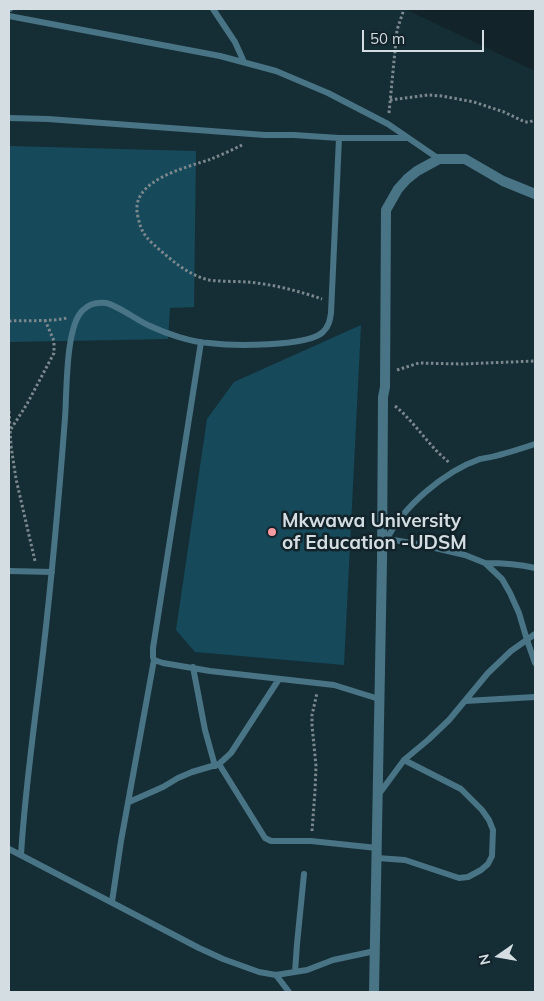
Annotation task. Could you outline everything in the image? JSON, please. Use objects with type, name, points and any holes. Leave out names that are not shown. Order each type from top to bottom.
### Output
[{"type":"street","points":[[374,992],[385,386],[386,210],[398,189],[407,179],[439,159],[465,159],[502,181],[535,194]]},
{"type":"lane","points":[[213,9],[235,42],[244,62]]},
{"type":"lane","points":[[9,16],[220,56],[276,70],[328,93],[388,124],[439,159]]},
{"type":"lane","points":[[9,118],[48,119],[265,135],[408,138]]},
{"type":"lane","points":[[21,855],[24,810],[52,572],[68,362],[72,331],[77,316],[91,304],[108,303],[149,326],[186,339],[208,344],[283,344],[322,333],[329,324],[332,302],[339,138]]},
{"type":"lane","points":[[112,902],[121,840],[154,660],[153,648],[201,342]]},
{"type":"lane","points":[[382,561],[387,539],[420,496],[459,469],[481,459],[535,444]]},
{"type":"lane","points":[[387,539],[465,555],[485,563],[502,579],[519,613],[526,640],[535,663]]},
{"type":"lane","points":[[485,563],[521,564],[535,568]]},
{"type":"lane","points":[[9,571],[52,572]]},
{"type":"lane","points":[[378,795],[404,760],[449,720],[488,673],[511,651],[535,634]]},
{"type":"lane","points":[[154,660],[210,671],[334,685],[379,699]]},
{"type":"lane","points":[[193,668],[205,730],[217,765],[265,838],[271,841],[311,841],[377,853],[459,878],[468,877],[481,870],[488,864],[492,856],[492,830],[489,820],[462,789],[404,760]]},
{"type":"lane","points":[[129,802],[192,772],[217,765],[231,754],[279,679]]},
{"type":"lane","points":[[465,701],[535,697]]},
{"type":"lane","points":[[9,849],[199,948],[259,972],[276,975],[308,970],[333,960],[375,951]]},
{"type":"lane","points":[[295,972],[304,874]]},
{"type":"lane","points":[[276,975],[286,991]]},
{"type":"path","points":[[388,124],[397,30],[404,9]]},
{"type":"path","points":[[390,100],[428,95],[442,96],[474,102],[504,112],[525,122],[535,120]]},
{"type":"path","points":[[265,135],[154,181],[143,192],[138,202],[137,213],[140,227],[143,234],[189,273],[209,280],[266,285],[308,294],[332,302]]},
{"type":"path","points":[[9,322],[51,321],[77,316]]},
{"type":"path","points":[[10,430],[27,404],[54,353],[54,341],[45,320]]},
{"type":"path","points":[[385,386],[398,370],[419,363],[462,364],[535,361]]},
{"type":"path","points":[[384,398],[408,418],[435,449],[459,469]]},
{"type":"path","points":[[9,411],[11,446],[16,479],[38,572]]},
{"type":"path","points":[[311,841],[316,766],[312,736],[312,714],[320,683]]},
{"type":"shaded area","name":"Mkwawa University of Education -UDSM","points":[[9,9],[405,9],[535,71],[535,992],[9,992]]},
{"type":"building","points":[[9,146],[196,151],[194,307],[170,308],[168,339],[9,342]]},
{"type":"building","points":[[361,325],[344,665],[195,652],[176,630],[207,419],[234,382]]},
{"type":"place","name":"Mkwawa University of Education -UDSM","points":[[272,532]]}]
